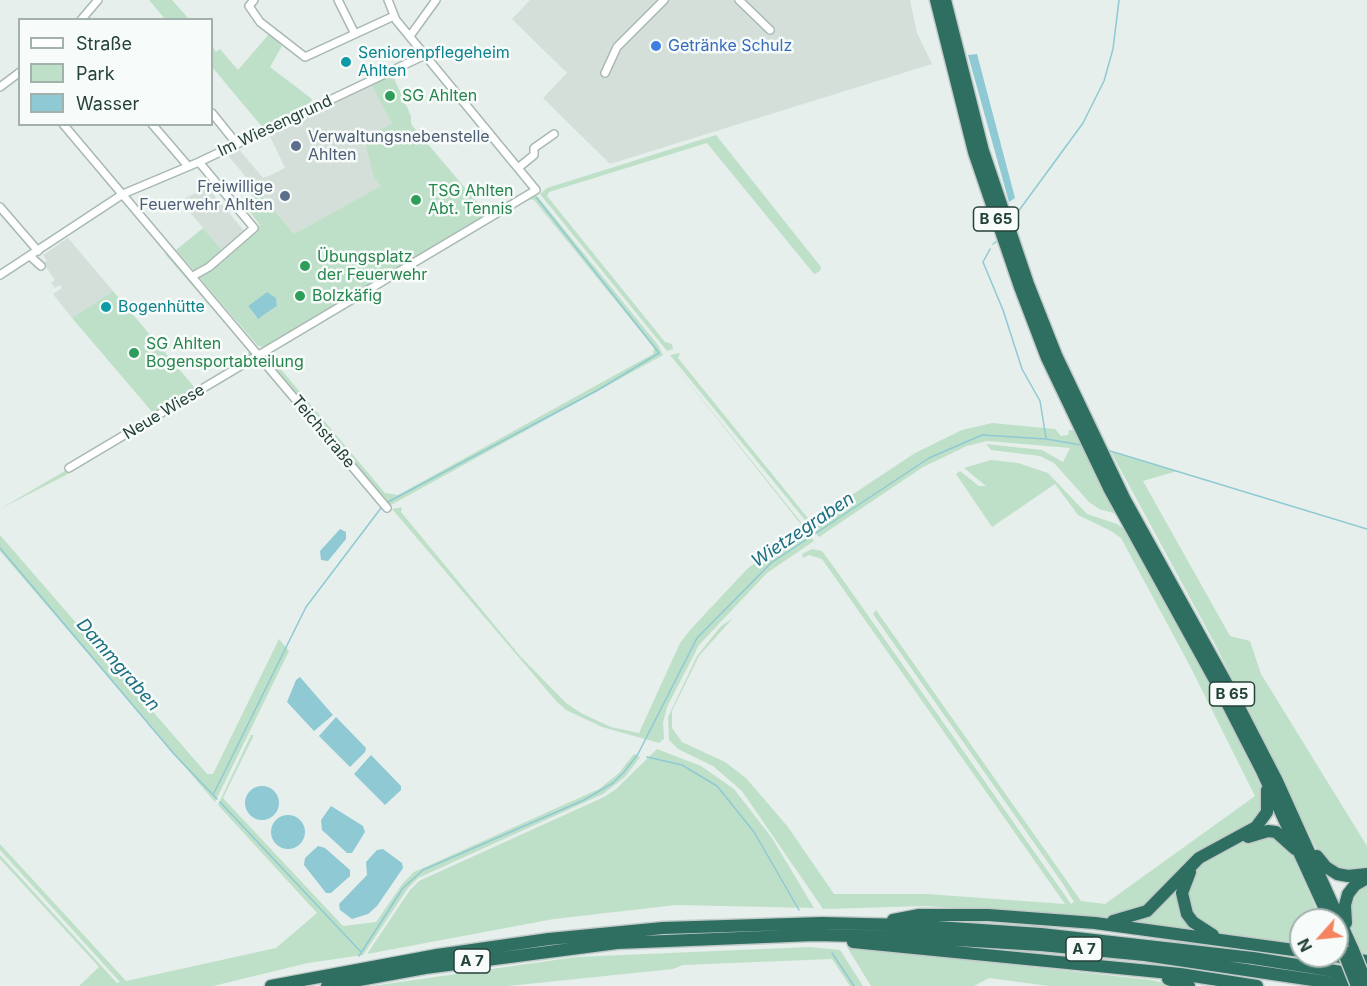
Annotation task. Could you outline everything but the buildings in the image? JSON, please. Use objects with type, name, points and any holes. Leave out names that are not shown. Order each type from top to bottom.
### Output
[{"type":"highway","name":"B 65","points":[[936,0],[974,152],[996,221],[1043,347],[1085,429]]},
{"type":"highway","name":"B 65","points":[[945,0],[961,71],[1005,221],[1085,429],[1262,771],[1325,908]]},
{"type":"highway","name":"B 65","points":[[1097,456],[1229,688],[1307,843],[1330,908]]},
{"type":"highway","points":[[1095,923],[1125,919],[1147,911],[1199,858],[1256,827],[1267,812],[1269,801],[1262,771]]},
{"type":"highway","points":[[1220,939],[1193,922],[1183,903],[1184,885],[1195,867],[1212,854],[1250,836],[1268,831],[1284,837],[1303,857]]},
{"type":"highway","points":[[1307,843],[1322,863],[1337,874],[1367,876]]},
{"type":"highway","points":[[1346,908],[1348,894],[1367,876]]},
{"type":"highway","points":[[874,924],[919,915],[944,914],[1095,923],[1289,949]]},
{"type":"highway","name":"A 7","points":[[271,986],[437,955],[598,934],[711,926],[874,924],[1041,934],[1147,944],[1367,976]]},
{"type":"highway","points":[[814,935],[879,946],[1131,970],[1257,986]]},
{"type":"highway","name":"A 7","points":[[327,986],[436,967],[607,944],[712,937],[814,935],[907,937],[1041,945],[1192,962],[1355,986]]},
{"type":"highway","points":[[1349,950],[1367,961]]},
{"type":"highway","name":"B 65","points":[[1349,956],[1367,985]]},
{"type":"highway","name":"B 65","points":[[1349,966],[1355,986]]},
{"type":"highway","points":[[1131,970],[1189,986]]},
{"type":"street","points":[[83,18],[98,0]]},
{"type":"street","points":[[254,0],[249,6],[260,22],[305,57],[394,16]]},
{"type":"street","points":[[338,0],[355,34]]},
{"type":"street","points":[[388,0],[394,16],[518,168],[534,155],[534,148],[554,134]]},
{"type":"street","points":[[410,36],[436,0]]},
{"type":"street","points":[[604,73],[617,47],[664,0]]},
{"type":"street","points":[[739,0],[770,30]]},
{"type":"street","name":"Im Wiesengrund","points":[[0,275],[123,194],[199,162],[425,55]]},
{"type":"street","points":[[0,87],[18,74]]},
{"type":"street","points":[[213,114],[237,144]]},
{"type":"street","name":"Teichstraße","points":[[65,126],[387,508]]},
{"type":"street","points":[[155,126],[188,166]]},
{"type":"street","points":[[193,276],[209,267],[254,228],[199,162]]},
{"type":"street","name":"Neue Wiese","points":[[69,468],[536,190],[518,168]]},
{"type":"street","points":[[0,207],[38,251]]},
{"type":"street","points":[[30,256],[41,266]]},
{"type":"shaded area","points":[[530,0],[910,0],[917,33],[932,64],[610,164],[543,98],[567,73],[512,19]]},
{"type":"shaded area","points":[[371,84],[392,124],[382,186],[294,234],[225,152],[237,147],[263,178],[271,175],[285,168],[268,132]]},
{"type":"shaded area","points":[[207,187],[245,232],[223,251],[180,201]]},
{"type":"shaded area","points":[[68,238],[113,291],[72,318],[53,294],[62,288],[60,285],[55,288],[51,283],[55,280],[43,263],[47,261],[43,255]]},
{"type":"green space","points":[[149,0],[172,0],[188,18],[164,18]]},
{"type":"green space","points":[[270,33],[282,46],[270,67],[312,99],[309,107],[263,128],[213,68],[213,48],[216,52],[220,49],[238,70]]},
{"type":"green space","points":[[392,74],[411,116],[411,124],[487,214],[264,347],[258,346],[198,276],[260,225],[243,203],[258,191],[294,234],[381,186],[374,177],[364,138],[392,124],[371,84]],"holes":[[[267,292],[277,306],[263,316],[256,317],[248,306]]]},
{"type":"green space","points":[[716,135],[821,267],[820,271],[814,274],[707,143],[549,192],[547,196],[665,342],[672,344],[673,349],[667,351],[540,194],[547,188]]},
{"type":"green space","points":[[532,196],[538,197],[658,345],[663,355],[391,505],[264,359],[265,355]],"holes":[[[528,199],[534,200],[654,348],[653,354],[398,495],[385,493],[268,354]]]},
{"type":"green space","points":[[203,228],[223,251],[195,272],[176,250]]},
{"type":"green space","name":"SG Ahlten Bogensportabteilung","points":[[168,252],[251,351],[252,355],[193,392],[191,391],[153,413],[72,318],[113,291],[195,388],[247,357],[249,351],[165,254]]},
{"type":"green space","points":[[680,353],[678,358],[811,522],[915,453],[962,430],[992,423],[1055,429],[1061,436],[1068,435],[1069,430],[1074,430],[1117,514],[1099,509],[1089,502],[1054,463],[1040,456],[991,450],[986,444],[1042,450],[1063,462],[1070,448],[987,441],[967,446],[923,467],[819,537],[670,355]]},
{"type":"green space","points":[[669,358],[804,526],[814,541],[767,573],[699,645],[667,707],[663,723],[664,739],[659,743],[602,727],[566,710],[392,509],[402,507],[401,512],[520,656],[566,703],[611,727],[639,733],[680,643],[690,630],[747,569],[803,527]]},
{"type":"green space","points":[[254,360],[260,362],[367,492],[260,365],[253,364],[66,475],[0,509]]},
{"type":"green space","points":[[1111,452],[1177,471],[1143,481],[1230,636],[1250,641],[1261,674],[1367,846],[1367,871],[1343,872],[1320,856],[1215,644]]},
{"type":"green space","points":[[991,460],[1018,463],[1048,473],[1087,514],[1117,524],[1127,531],[1208,679],[1260,784],[1265,799],[1260,816],[1145,908],[1109,919],[926,906],[823,909],[742,791],[713,766],[678,749],[669,740],[668,717],[697,656],[721,626],[733,618],[699,656],[672,711],[672,728],[682,742],[725,762],[746,778],[788,827],[834,894],[927,894],[1065,904],[822,559],[809,555],[803,558],[802,554],[812,549],[822,551],[836,570],[1071,904],[1074,902],[1063,884],[873,614],[876,610],[1081,901],[1105,904],[1255,796],[1190,666],[1121,538],[1078,515],[1055,484],[992,527],[956,474],[960,471],[979,486],[986,486],[964,468]]},
{"type":"green space","points":[[0,535],[207,774],[213,774],[279,639],[289,651],[215,802],[0,551]]},
{"type":"green space","points":[[251,735],[254,735],[223,798],[343,926],[376,922],[403,883],[414,872],[599,789],[619,773],[634,754],[640,757],[625,777],[603,794],[418,878],[408,888],[363,955],[308,963],[213,986],[79,986],[99,967],[0,859],[0,855],[117,983],[120,982],[0,850],[0,844],[126,981],[276,948],[317,913],[218,805]]},
{"type":"green space","points":[[657,749],[701,766],[734,789],[772,838],[814,908],[676,905],[554,919],[367,954],[410,890],[419,881],[604,797],[616,789]]},
{"type":"green space","points":[[1268,834],[1291,851],[1316,908],[1289,908],[1289,944],[1223,934],[1205,928],[1188,910],[1187,883],[1203,862],[1241,841]]},
{"type":"green space","points":[[1186,872],[1180,887],[1201,933],[1148,924],[1145,926],[1121,923],[1134,920]]},
{"type":"green space","points":[[1367,881],[1367,956],[1349,951],[1361,951],[1349,923],[1349,900]]},
{"type":"green space","points":[[809,947],[840,950],[863,986],[850,986],[832,959],[683,965],[673,969],[508,986],[372,986],[576,957]]},
{"type":"green space","points":[[847,947],[1152,980],[1176,986],[1049,986],[989,978],[974,986],[871,986]]},
{"type":"water","points":[[977,54],[1015,198],[1009,202],[968,55]]},
{"type":"water","points":[[267,292],[276,298],[277,306],[258,319],[248,306]]},
{"type":"water","points":[[340,529],[346,532],[346,539],[328,561],[321,560],[320,551]]},
{"type":"water","points":[[300,677],[333,715],[314,731],[287,702],[296,680]]},
{"type":"water","points":[[336,717],[366,748],[365,752],[350,767],[319,736]]},
{"type":"water","points":[[371,755],[401,786],[401,790],[385,805],[354,774]]},
{"type":"water","points":[[262,786],[274,791],[279,803],[274,815],[262,820],[250,815],[245,803],[250,791]]},
{"type":"water","points":[[331,806],[363,826],[365,832],[352,853],[347,853],[322,830],[321,820]]},
{"type":"water","points":[[288,815],[300,820],[305,832],[300,844],[288,849],[276,844],[271,832],[276,820]]},
{"type":"water","points":[[318,846],[325,848],[350,870],[350,876],[331,893],[326,893],[304,865],[305,858]]},
{"type":"water","points":[[383,849],[402,863],[403,868],[377,906],[368,914],[352,919],[340,910],[339,904],[367,875],[366,862],[377,850]]},
{"type":"waterway","points":[[1012,220],[1083,123],[1104,81],[1113,49],[1119,0]]},
{"type":"waterway","points":[[388,502],[598,390],[659,353],[536,197]]},
{"type":"waterway","points":[[993,244],[997,241]]},
{"type":"waterway","points":[[990,249],[983,262],[1003,310],[1022,369],[1040,401],[1046,438]]},
{"type":"waterway","name":"Wietzegraben","points":[[359,956],[403,888],[423,870],[584,800],[613,783],[638,754],[697,638],[771,563],[929,458],[982,435],[1046,439],[1081,445]]},
{"type":"waterway","name":"Wietzegraben","points":[[1107,450],[1367,529]]},
{"type":"waterway","points":[[214,793],[306,607],[381,508]]},
{"type":"waterway","name":"Dammgraben","points":[[0,548],[174,754],[217,799]]},
{"type":"waterway","points":[[647,757],[682,765],[717,786],[754,832],[799,910]]},
{"type":"waterway","name":"Dammgraben","points":[[220,802],[361,952]]},
{"type":"waterway","points":[[832,953],[854,986]]},
{"type":"place","name":"Getränke Schulz","points":[[656,46]]},
{"type":"place","name":"Seniorenpflegeheim Ahlten","points":[[346,62]]},
{"type":"place","name":"SG Ahlten","points":[[390,96]]},
{"type":"place","name":"Verwaltungsnebenstelle Ahlten","points":[[296,146]]},
{"type":"place","name":"Freiwillige Feuerwehr Ahlten","points":[[285,196]]},
{"type":"place","name":"TSG Ahlten Abt. Tennis","points":[[416,200]]},
{"type":"place","name":"Übungsplatz der Feuerwehr","points":[[305,266]]},
{"type":"place","name":"Bolzkäfig","points":[[300,296]]},
{"type":"place","name":"Bogenhütte","points":[[106,307]]},
{"type":"place","name":"SG Ahlten Bogensportabteilung","points":[[134,353]]}]
